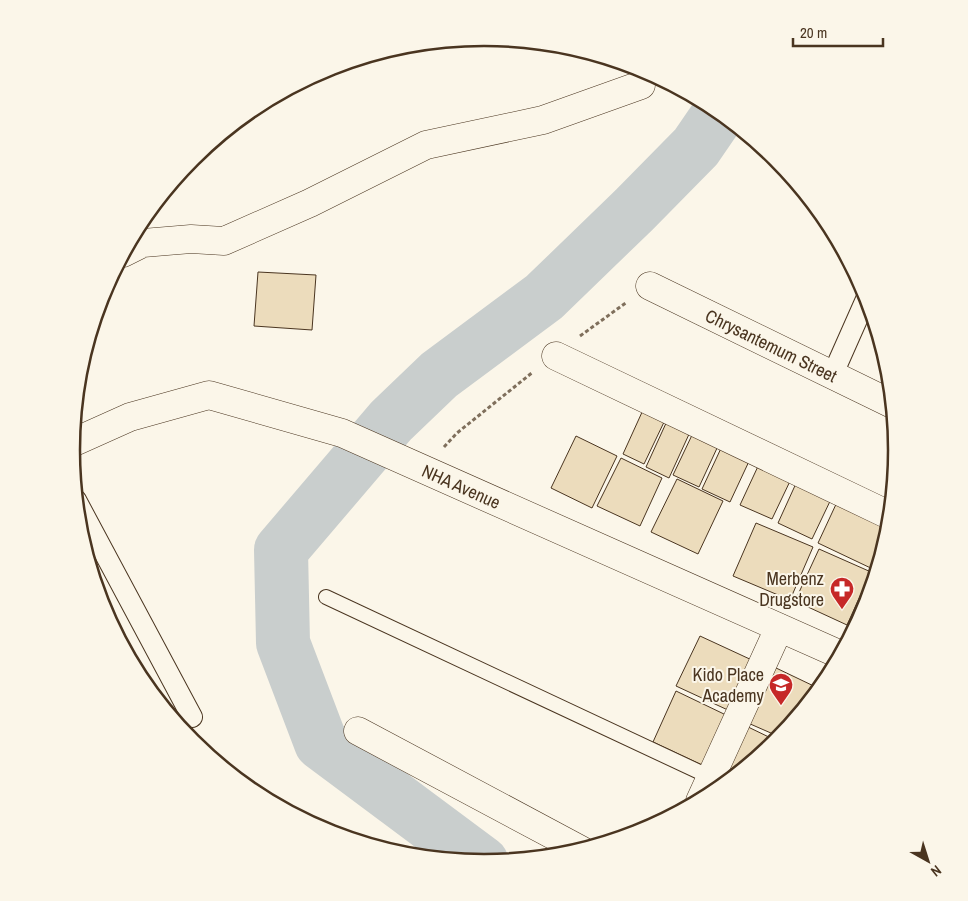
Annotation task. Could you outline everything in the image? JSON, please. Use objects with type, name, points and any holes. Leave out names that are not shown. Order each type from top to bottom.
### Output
[{"type":"street","points":[[134,248],[143,243],[191,239],[224,241],[310,203],[426,145],[543,120],[641,85]]},
{"type":"street","name":"Chrysantemum Street","points":[[650,286],[885,401]]},
{"type":"street","points":[[832,376],[862,308]]},
{"type":"street","points":[[556,356],[883,513]]},
{"type":"street","name":"NHA Avenue","points":[[80,439],[130,417],[209,395],[342,433],[834,652]]},
{"type":"street","points":[[89,535],[192,717]]},
{"type":"street","points":[[714,783],[779,628]]},
{"type":"street","points":[[358,731],[572,845]]},
{"type":"lane","points":[[326,597],[709,787]]},
{"type":"building","points":[[258,272],[316,275],[312,330],[254,326]]},
{"type":"building","points":[[643,410],[665,420],[644,464],[623,454]]},
{"type":"building","points":[[667,421],[690,432],[669,478],[646,467]]},
{"type":"building","points":[[693,433],[718,446],[699,487],[673,475]]},
{"type":"building","points":[[576,436],[617,456],[592,508],[551,488]]},
{"type":"building","points":[[723,444],[751,457],[730,502],[702,489]]},
{"type":"building","points":[[621,458],[662,478],[640,526],[597,506]]},
{"type":"building","points":[[760,462],[792,477],[772,519],[740,505]]},
{"type":"building","points":[[677,479],[723,501],[698,554],[651,532]]},
{"type":"building","points":[[798,479],[833,495],[812,539],[778,523]]},
{"type":"building","points":[[838,500],[882,520],[870,568],[818,543]]},
{"type":"building","points":[[756,523],[813,547],[790,600],[733,576]]},
{"type":"building","points":[[819,549],[869,571],[847,625],[795,601]]},
{"type":"building","points":[[700,636],[754,661],[730,711],[676,686]]},
{"type":"building","name":"Kido Place Academy","points":[[774,667],[813,686],[772,734],[748,723]]},
{"type":"building","points":[[676,691],[726,715],[702,765],[653,742]]},
{"type":"building","points":[[744,725],[769,737],[730,771],[724,775],[721,774]]},
{"type":"waterway","points":[[471,854],[321,743],[283,643],[281,550],[391,421],[439,375],[544,297],[696,147],[715,119]]},
{"type":"place","name":"Merbenz Drugstore","points":[[842,610]]},
{"type":"place","name":"Kido Place Academy","points":[[781,706]]}]
